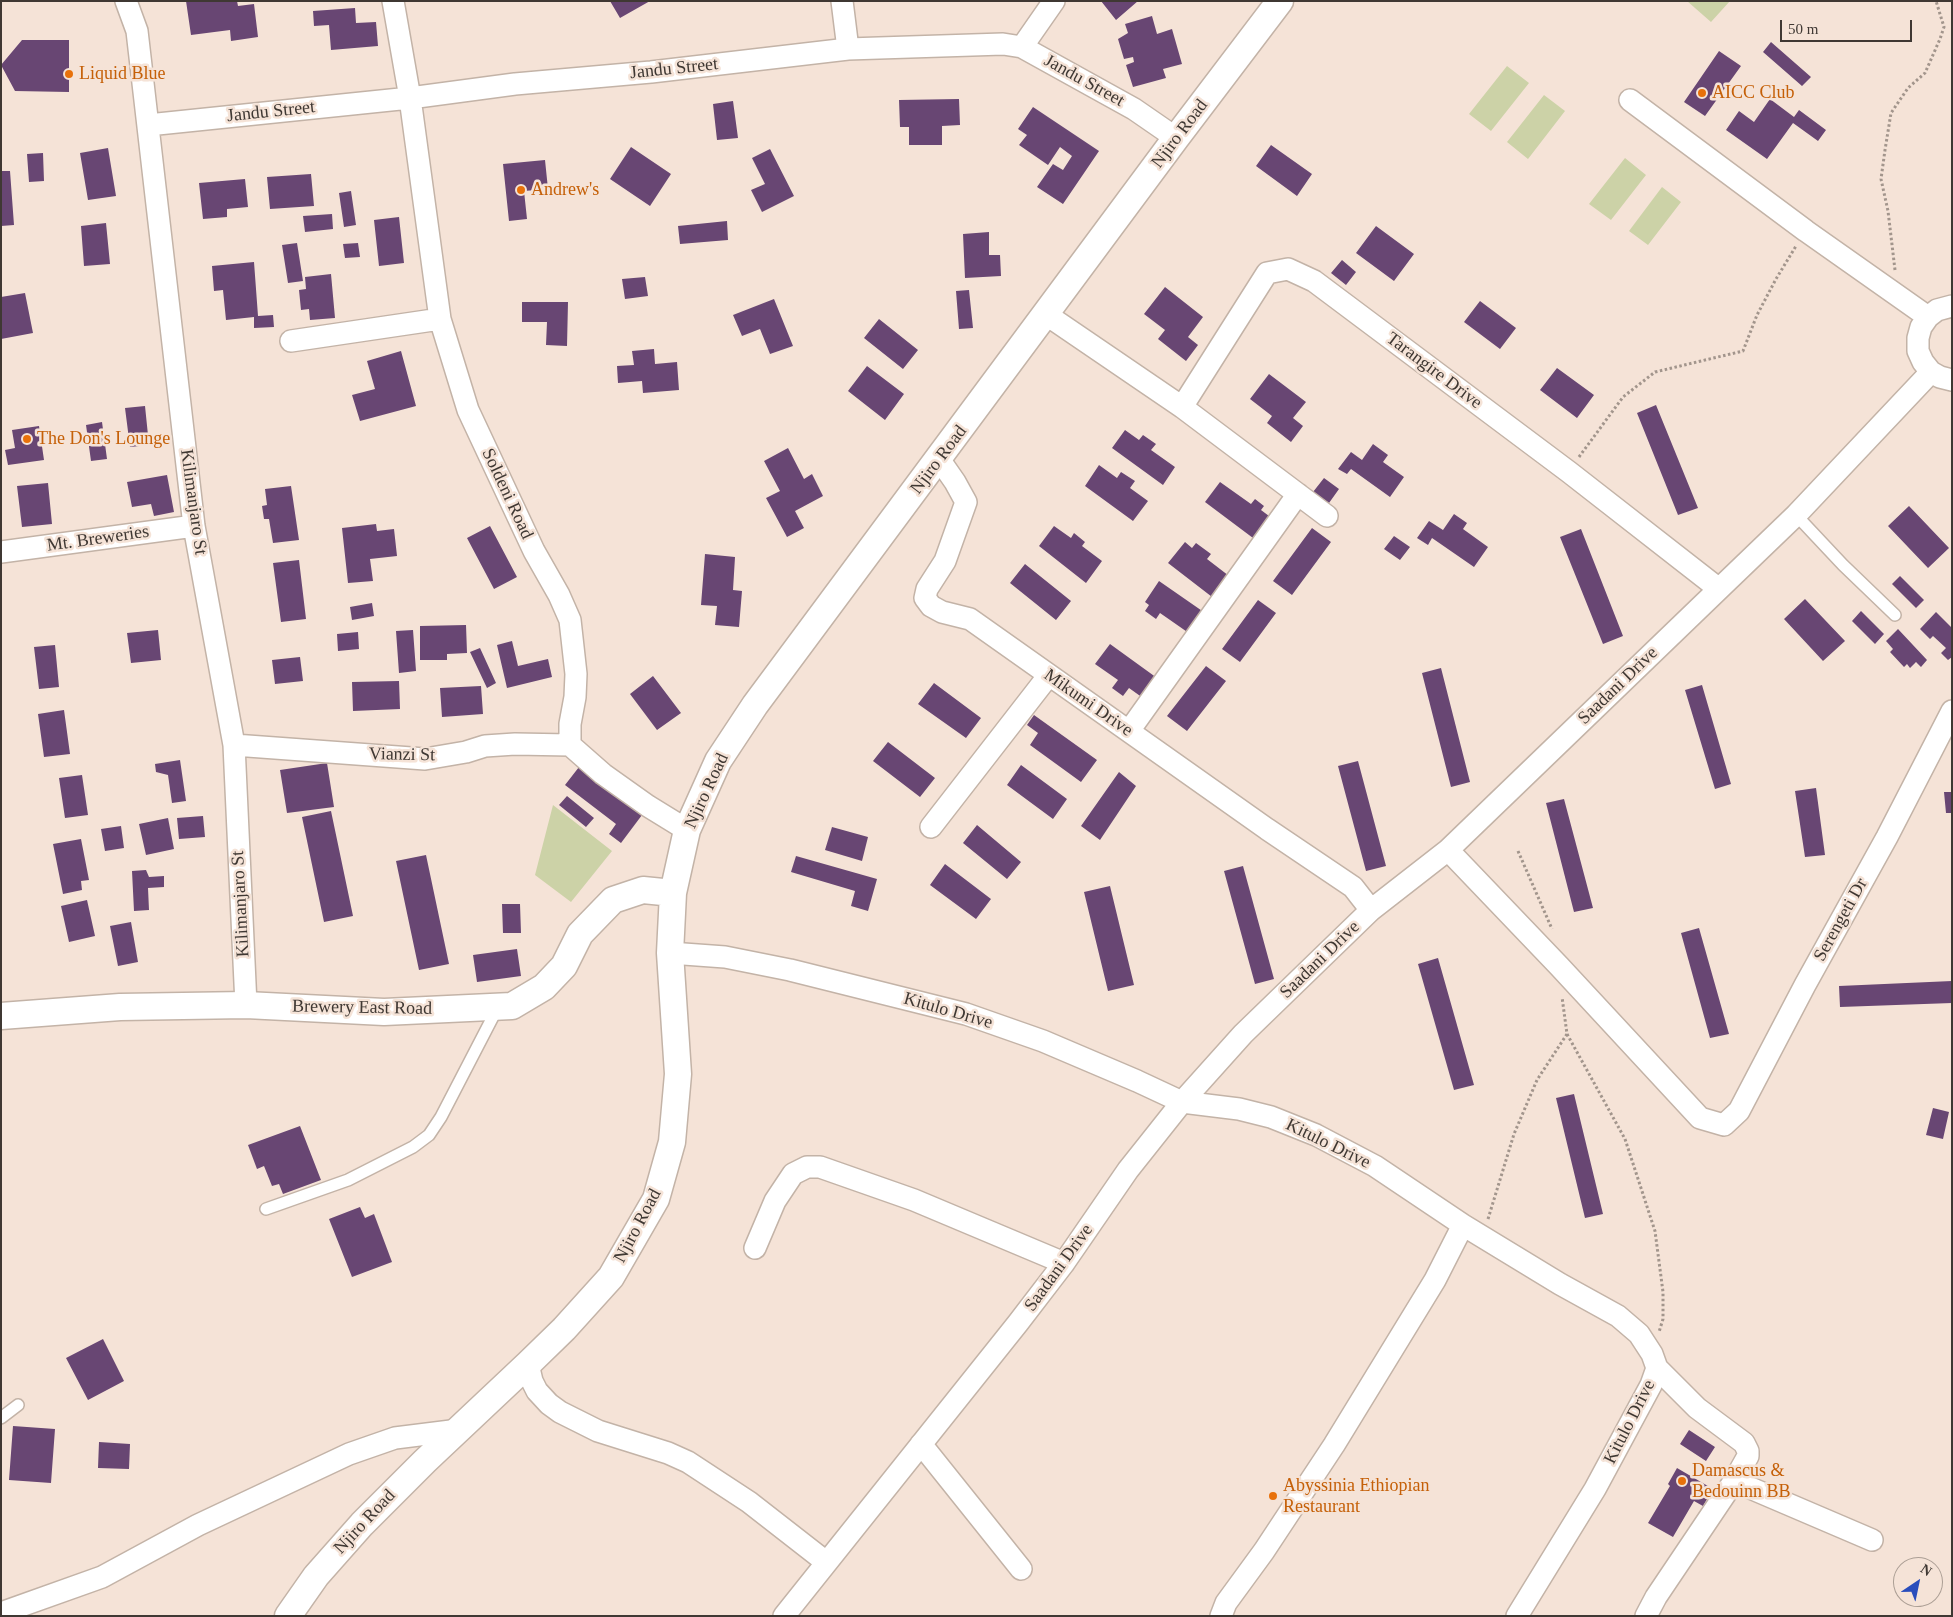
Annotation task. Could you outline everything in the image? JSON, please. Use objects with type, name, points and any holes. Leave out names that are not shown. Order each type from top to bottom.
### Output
[{"type":"street","name":"Kilimanjaro St","points":[[126,1],[137,31],[194,526],[234,745],[246,1005]]},
{"type":"street","name":"Soldeni Road","points":[[393,1],[410,98],[440,319],[468,410],[534,551],[559,595],[570,620],[576,674],[570,724],[570,745]]},
{"type":"street","points":[[842,1],[848,49]]},
{"type":"street","points":[[1022,47],[1054,1]]},
{"type":"street","name":"Njiro Road","points":[[288,1616],[316,1576],[362,1524],[564,1329],[611,1277],[656,1199],[672,1142],[678,1074],[670,953],[673,893],[687,830],[718,761],[755,705],[1280,1]]},
{"type":"street","name":"Jandu Street","points":[[148,125],[410,98],[515,84],[651,72],[848,49],[1002,44],[1022,47],[1134,108],[1176,138]]},
{"type":"street","points":[[1630,100],[1806,231],[1928,317]]},
{"type":"street","name":"Tarangire Drive","points":[[1182,407],[1267,273],[1288,269],[1314,281],[1569,472],[1719,589]]},
{"type":"street","points":[[1952,306],[1937,310],[1928,317],[1921,327],[1918,338],[1918,351],[1923,362],[1931,372],[1952,380]]},
{"type":"street","points":[[1047,314],[1182,407],[1327,516]]},
{"type":"street","points":[[291,341],[440,319]]},
{"type":"street","name":"Saadani Drive","points":[[784,1616],[1064,1263],[1128,1170],[1182,1102],[1243,1034],[1371,910],[1448,850],[1796,515],[1931,372]]},
{"type":"street","name":"Mikumi Drive","points":[[939,459],[966,502],[945,561],[927,589],[925,598],[931,606],[942,612],[970,618],[1267,830],[1353,886],[1371,910]]},
{"type":"street","points":[[1129,731],[1298,494]]},
{"type":"street","name":"Mt. Breweries","points":[[1,552],[194,526]]},
{"type":"street","points":[[931,827],[1049,675]]},
{"type":"street","name":"Serengeti Dr","points":[[1559,966],[1700,1118],[1724,1125],[1740,1111],[1805,985],[1887,837],[1952,711]]},
{"type":"street","name":"Vianzi St","points":[[234,745],[425,759],[466,752],[486,746],[515,744],[570,745]]},
{"type":"street","points":[[570,745],[603,774],[648,806],[687,830]]},
{"type":"street","points":[[1448,850],[1559,966]]},
{"type":"street","name":"Brewery East Road","points":[[1,1016],[120,1007],[246,1005],[384,1012],[512,1006],[544,987],[564,966],[580,934],[613,900],[644,890],[673,893]]},
{"type":"street","name":"Kitulo Drive","points":[[670,953],[725,957],[790,970],[966,1014],[1043,1041],[1137,1080],[1182,1102],[1230,1108],[1271,1117],[1316,1135],[1375,1166],[1463,1225],[1560,1284],[1618,1316],[1638,1334],[1654,1361],[1651,1385],[1595,1489],[1516,1616]]},
{"type":"street","points":[[755,1248],[776,1201],[794,1174],[807,1167],[820,1167],[914,1200],[1064,1263]]},
{"type":"street","points":[[1221,1616],[1226,1603],[1264,1551],[1334,1445],[1435,1280],[1463,1225]]},
{"type":"street","points":[[1646,1616],[1656,1597],[1734,1481],[1748,1456],[1744,1443],[1697,1408],[1654,1361]]},
{"type":"street","points":[[528,1364],[532,1381],[538,1391],[549,1404],[560,1412],[598,1431],[668,1453],[688,1462],[748,1502],[826,1562]]},
{"type":"street","points":[[1,1613],[102,1577],[198,1524],[349,1454],[395,1438],[459,1430]]},
{"type":"street","points":[[921,1444],[1021,1569]]},
{"type":"street","points":[[1734,1481],[1872,1540]]},
{"type":"lane","points":[[1796,515],[1843,565],[1895,615]]},
{"type":"lane","points":[[266,1209],[348,1180],[413,1148],[429,1135],[442,1116],[498,1007]]},
{"type":"lane","points":[[1,1418],[18,1404]]},
{"type":"path","points":[[1898,296],[1888,211],[1880,179],[1891,113],[1908,88],[1925,73],[1944,27],[1936,1]]},
{"type":"path","points":[[1569,472],[1623,397],[1655,372],[1744,351],[1757,315],[1772,286],[1806,231]]},
{"type":"path","points":[[1518,851],[1553,930]]},
{"type":"path","points":[[1559,966],[1567,1034],[1625,1139],[1655,1231],[1664,1292],[1663,1319],[1654,1361]]},
{"type":"path","points":[[1483,1236],[1514,1134],[1537,1080],[1567,1034]]},
{"type":"green space","points":[[1687,1],[1730,1],[1711,22]]},
{"type":"green space","points":[[1507,66],[1529,83],[1491,131],[1469,114]]},
{"type":"green space","points":[[1544,95],[1565,111],[1528,159],[1507,142]]},
{"type":"green space","points":[[1625,158],[1646,175],[1611,220],[1589,204]]},
{"type":"green space","points":[[1662,187],[1681,202],[1648,245],[1629,231]]},
{"type":"green space","points":[[553,805],[612,851],[571,902],[535,875]]},
{"type":"building","points":[[186,1],[237,1],[238,6],[254,4],[258,37],[231,41],[230,30],[191,35]]},
{"type":"building","points":[[610,1],[650,1],[620,18]]},
{"type":"building","points":[[1101,1],[1138,1],[1116,20]]},
{"type":"building","points":[[355,8],[356,23],[376,22],[378,46],[331,50],[329,25],[314,26],[313,11]]},
{"type":"building","points":[[1152,16],[1157,34],[1172,29],[1182,64],[1163,69],[1166,78],[1133,87],[1126,65],[1134,62],[1133,57],[1124,59],[1118,39],[1128,33],[1125,24]]},
{"type":"building","points":[[22,40],[69,40],[69,92],[15,91],[1,65]]},
{"type":"building","points":[[1771,42],[1811,77],[1802,86],[1763,52]]},
{"type":"building","points":[[1719,51],[1741,66],[1705,116],[1684,102]]},
{"type":"building","points":[[959,99],[960,125],[942,126],[942,145],[909,145],[909,127],[900,127],[899,100]]},
{"type":"building","points":[[1770,99],[1794,117],[1799,110],[1826,130],[1818,141],[1793,123],[1767,159],[1726,130],[1739,111],[1754,122]]},
{"type":"building","points":[[733,101],[738,138],[717,140],[713,104]]},
{"type":"building","points":[[1033,107],[1099,151],[1063,204],[1037,187],[1053,164],[1063,170],[1072,156],[1060,147],[1048,165],[1019,145],[1027,135],[1018,129]]},
{"type":"building","points":[[1271,145],[1312,174],[1297,196],[1256,166]]},
{"type":"building","points":[[631,147],[671,174],[650,206],[610,179]]},
{"type":"building","points":[[108,148],[116,196],[88,200],[80,153]]},
{"type":"building","points":[[770,149],[794,196],[762,212],[751,190],[765,184],[752,158]]},
{"type":"building","points":[[43,153],[44,181],[29,182],[27,154]]},
{"type":"building","name":"Andrew's","points":[[545,160],[548,189],[524,191],[527,219],[509,221],[503,164]]},
{"type":"building","points":[[1,171],[10,171],[14,225],[1,226]]},
{"type":"building","points":[[311,174],[314,206],[270,209],[267,177]]},
{"type":"building","points":[[245,179],[248,207],[227,209],[227,217],[203,219],[199,183]]},
{"type":"building","points":[[351,191],[356,225],[344,227],[339,193]]},
{"type":"building","points":[[332,214],[333,229],[305,232],[303,216]]},
{"type":"building","points":[[399,217],[404,263],[379,266],[374,220]]},
{"type":"building","points":[[727,221],[728,240],[680,244],[678,226]]},
{"type":"building","points":[[106,223],[110,264],[84,266],[81,226]]},
{"type":"building","points":[[1376,226],[1414,254],[1394,281],[1356,253]]},
{"type":"building","points":[[989,232],[989,255],[1000,255],[1001,276],[965,278],[963,234]]},
{"type":"building","points":[[297,243],[303,281],[288,283],[282,245]]},
{"type":"building","points":[[358,243],[360,257],[345,258],[343,244]]},
{"type":"building","points":[[1342,260],[1356,272],[1346,285],[1331,273]]},
{"type":"building","points":[[254,262],[258,316],[273,315],[274,327],[254,328],[254,317],[226,320],[223,290],[214,291],[212,266]]},
{"type":"building","points":[[331,274],[335,318],[310,320],[309,309],[301,310],[299,290],[306,289],[305,277]]},
{"type":"building","points":[[645,277],[648,296],[625,299],[622,279]]},
{"type":"building","points":[[1165,287],[1203,317],[1188,337],[1198,345],[1186,361],[1158,339],[1165,330],[1144,314]]},
{"type":"building","points":[[969,290],[973,328],[959,329],[956,291]]},
{"type":"building","points":[[25,293],[33,333],[1,339],[1,297]]},
{"type":"building","points":[[774,299],[793,346],[770,354],[760,329],[742,336],[733,315]]},
{"type":"building","points":[[1480,301],[1516,328],[1500,349],[1464,322]]},
{"type":"building","points":[[522,302],[568,302],[567,346],[546,345],[547,322],[522,322]]},
{"type":"building","points":[[879,319],[918,350],[903,369],[864,338]]},
{"type":"building","points":[[654,349],[655,364],[677,362],[679,390],[643,393],[642,381],[618,383],[617,366],[634,365],[632,351]]},
{"type":"building","points":[[401,351],[416,406],[360,421],[352,395],[375,389],[367,361]]},
{"type":"building","points":[[867,366],[904,394],[885,420],[848,391]]},
{"type":"building","points":[[1557,368],[1594,395],[1577,418],[1540,390]]},
{"type":"building","points":[[1269,374],[1306,402],[1293,418],[1303,426],[1291,442],[1267,423],[1272,416],[1250,399]]},
{"type":"building","points":[[1656,405],[1698,508],[1678,515],[1637,413]]},
{"type":"building","points":[[145,406],[149,445],[130,447],[125,408]]},
{"type":"building","points":[[102,422],[107,459],[91,461],[86,425]]},
{"type":"building","name":"The Don's Lounge","points":[[39,426],[44,460],[8,465],[5,450],[15,448],[12,430]]},
{"type":"building","points":[[1125,430],[1139,440],[1143,435],[1156,444],[1151,450],[1175,467],[1163,485],[1112,448]]},
{"type":"building","points":[[1373,444],[1388,455],[1383,462],[1404,477],[1390,497],[1351,469],[1347,474],[1338,469],[1351,452],[1362,460]]},
{"type":"building","points":[[788,448],[804,479],[812,474],[823,496],[795,511],[804,528],[787,537],[766,498],[780,491],[764,461]]},
{"type":"building","points":[[1099,465],[1117,478],[1121,472],[1135,481],[1130,488],[1148,501],[1133,521],[1085,486]]},
{"type":"building","points":[[167,475],[174,512],[154,516],[151,504],[132,507],[127,482]]},
{"type":"building","points":[[1324,478],[1339,489],[1329,503],[1313,492]]},
{"type":"building","points":[[1220,482],[1251,504],[1255,499],[1264,506],[1261,510],[1269,516],[1253,538],[1205,502]]},
{"type":"building","points":[[48,483],[52,524],[22,527],[17,486]]},
{"type":"building","points":[[291,486],[299,540],[273,543],[269,519],[264,519],[262,506],[267,505],[265,489]]},
{"type":"building","points":[[1909,506],[1949,548],[1928,568],[1888,526]]},
{"type":"building","points":[[1454,514],[1467,523],[1463,529],[1488,547],[1474,567],[1432,538],[1428,545],[1417,538],[1429,521],[1443,530]]},
{"type":"building","points":[[376,524],[377,531],[394,529],[397,556],[370,559],[373,581],[348,583],[342,528]]},
{"type":"building","points":[[490,526],[517,577],[494,589],[467,538]]},
{"type":"building","points":[[1054,526],[1071,538],[1074,533],[1085,542],[1082,546],[1102,561],[1086,583],[1039,546]]},
{"type":"building","points":[[1312,528],[1331,542],[1292,595],[1273,581]]},
{"type":"building","points":[[1581,529],[1623,636],[1603,644],[1560,537]]},
{"type":"building","points":[[1394,536],[1410,547],[1400,560],[1384,549]]},
{"type":"building","points":[[1185,542],[1192,548],[1196,543],[1211,554],[1207,559],[1233,579],[1216,600],[1168,563]]},
{"type":"building","points":[[705,554],[735,557],[733,590],[742,591],[739,627],[715,625],[717,606],[701,605]]},
{"type":"building","points":[[299,560],[306,619],[281,622],[273,563]]},
{"type":"building","points":[[1025,564],[1071,601],[1056,620],[1010,583]]},
{"type":"building","points":[[1900,576],[1924,600],[1916,608],[1892,584]]},
{"type":"building","points":[[1159,581],[1208,615],[1193,636],[1160,613],[1156,619],[1145,611],[1149,605],[1145,602]]},
{"type":"building","points":[[1805,599],[1845,641],[1823,661],[1784,619]]},
{"type":"building","points":[[1258,600],[1276,613],[1240,662],[1222,649]]},
{"type":"building","points":[[372,603],[374,616],[352,620],[350,607]]},
{"type":"building","points":[[1861,611],[1884,634],[1875,644],[1852,621]]},
{"type":"building","points":[[1936,612],[1952,628],[1952,657],[1948,660],[1941,653],[1946,648],[1933,636],[1930,639],[1920,629]]},
{"type":"building","points":[[466,625],[467,653],[447,654],[447,660],[420,660],[420,626]]},
{"type":"building","points":[[1898,629],[1927,660],[1921,667],[1916,662],[1910,668],[1907,664],[1904,667],[1890,652],[1893,649],[1886,641]]},
{"type":"building","points":[[158,630],[161,660],[131,663],[127,633]]},
{"type":"building","points":[[413,630],[416,671],[399,673],[396,631]]},
{"type":"building","points":[[358,632],[359,649],[338,651],[337,634]]},
{"type":"building","points":[[512,641],[518,666],[548,659],[552,677],[507,688],[497,645]]},
{"type":"building","points":[[1110,644],[1157,678],[1143,698],[1129,688],[1123,696],[1112,688],[1118,680],[1095,664]]},
{"type":"building","points":[[55,645],[59,687],[39,689],[34,647]]},
{"type":"building","points":[[480,648],[496,683],[487,688],[470,652]]},
{"type":"building","points":[[300,657],[303,681],[275,684],[272,660]]},
{"type":"building","points":[[1206,666],[1226,681],[1187,731],[1167,716]]},
{"type":"building","points":[[1441,668],[1470,782],[1451,787],[1422,673]]},
{"type":"building","points":[[653,676],[681,713],[657,730],[630,694]]},
{"type":"building","points":[[399,681],[400,709],[353,711],[352,682]]},
{"type":"building","points":[[934,683],[981,718],[966,738],[918,704]]},
{"type":"building","points":[[1702,685],[1731,784],[1715,789],[1685,690]]},
{"type":"building","points":[[481,686],[483,714],[442,717],[440,688]]},
{"type":"building","points":[[64,710],[70,754],[44,757],[38,714]]},
{"type":"building","points":[[1034,715],[1097,760],[1081,782],[1030,745],[1038,733],[1027,725]]},
{"type":"building","points":[[888,742],[935,778],[920,797],[873,761]]},
{"type":"building","points":[[180,760],[186,801],[172,803],[168,775],[156,772],[155,764]]},
{"type":"building","points":[[1358,761],[1386,866],[1366,871],[1338,766]]},
{"type":"building","points":[[327,763],[334,807],[287,813],[280,770]]},
{"type":"building","points":[[1021,765],[1067,799],[1053,819],[1007,785]]},
{"type":"building","points":[[579,767],[642,815],[621,843],[609,834],[616,824],[565,785]]},
{"type":"building","points":[[1119,772],[1136,786],[1100,840],[1081,826]]},
{"type":"building","points":[[82,775],[88,815],[65,818],[59,778]]},
{"type":"building","points":[[1816,788],[1825,855],[1805,857],[1795,791]]},
{"type":"building","points":[[1944,792],[1952,792],[1952,813],[1946,813]]},
{"type":"building","points":[[567,796],[594,818],[586,827],[559,805]]},
{"type":"building","points":[[1564,799],[1593,908],[1574,912],[1546,803]]},
{"type":"building","points":[[331,811],[353,916],[324,922],[302,817]]},
{"type":"building","points":[[203,816],[205,837],[179,839],[177,818]]},
{"type":"building","points":[[168,818],[174,849],[146,855],[139,824]]},
{"type":"building","points":[[977,825],[1021,862],[1007,879],[963,843]]},
{"type":"building","points":[[121,826],[124,848],[105,851],[101,829]]},
{"type":"building","points":[[832,827],[868,837],[862,861],[825,850]]},
{"type":"building","points":[[81,839],[89,880],[81,881],[82,890],[63,894],[53,844]]},
{"type":"building","points":[[426,855],[449,964],[419,970],[396,861]]},
{"type":"building","points":[[796,856],[877,879],[868,911],[851,906],[855,891],[791,872]]},
{"type":"building","points":[[945,864],[991,899],[976,919],[930,885]]},
{"type":"building","points":[[1243,866],[1274,979],[1255,984],[1224,871]]},
{"type":"building","points":[[146,870],[149,877],[164,876],[164,887],[148,888],[149,910],[134,911],[132,871]]},
{"type":"building","points":[[1110,886],[1134,985],[1108,991],[1084,892]]},
{"type":"building","points":[[87,900],[95,936],[69,942],[61,906]]},
{"type":"building","points":[[502,904],[520,904],[521,933],[503,933]]},
{"type":"building","points":[[131,922],[138,962],[118,966],[110,926]]},
{"type":"building","points":[[1699,928],[1729,1034],[1710,1038],[1681,933]]},
{"type":"building","points":[[517,949],[521,976],[477,982],[473,955]]},
{"type":"building","points":[[1438,958],[1474,1085],[1454,1090],[1418,964]]},
{"type":"building","points":[[1952,981],[1952,1003],[1840,1007],[1839,986]]},
{"type":"building","points":[[1574,1094],[1603,1214],[1585,1218],[1556,1098]]},
{"type":"building","points":[[1933,1108],[1949,1112],[1943,1139],[1926,1135]]},
{"type":"building","points":[[300,1126],[321,1180],[283,1194],[279,1184],[272,1186],[264,1166],[257,1169],[248,1145]]},
{"type":"building","points":[[360,1207],[365,1218],[374,1214],[392,1262],[352,1277],[329,1219]]},
{"type":"building","points":[[103,1339],[124,1381],[88,1400],[66,1358]]},
{"type":"building","points":[[13,1426],[55,1429],[51,1483],[9,1480]]},
{"type":"building","points":[[1689,1430],[1715,1447],[1706,1461],[1680,1444]]},
{"type":"building","points":[[99,1442],[130,1444],[129,1469],[98,1468]]},
{"type":"building","points":[[1677,1468],[1713,1489],[1703,1506],[1694,1501],[1673,1537],[1648,1523],[1670,1486],[1668,1484]]},
{"type":"place","name":"Liquid Blue","points":[[69,74]]},
{"type":"place","name":"AICC Club","points":[[1702,93]]},
{"type":"place","name":"Andrew's","points":[[521,190]]},
{"type":"place","name":"The Don's Lounge","points":[[27,439]]},
{"type":"place","name":"Damascus & Bedouinn BB","points":[[1682,1481]]},
{"type":"place","name":"Abyssinia Ethiopian Restaurant","points":[[1273,1496]]}]
